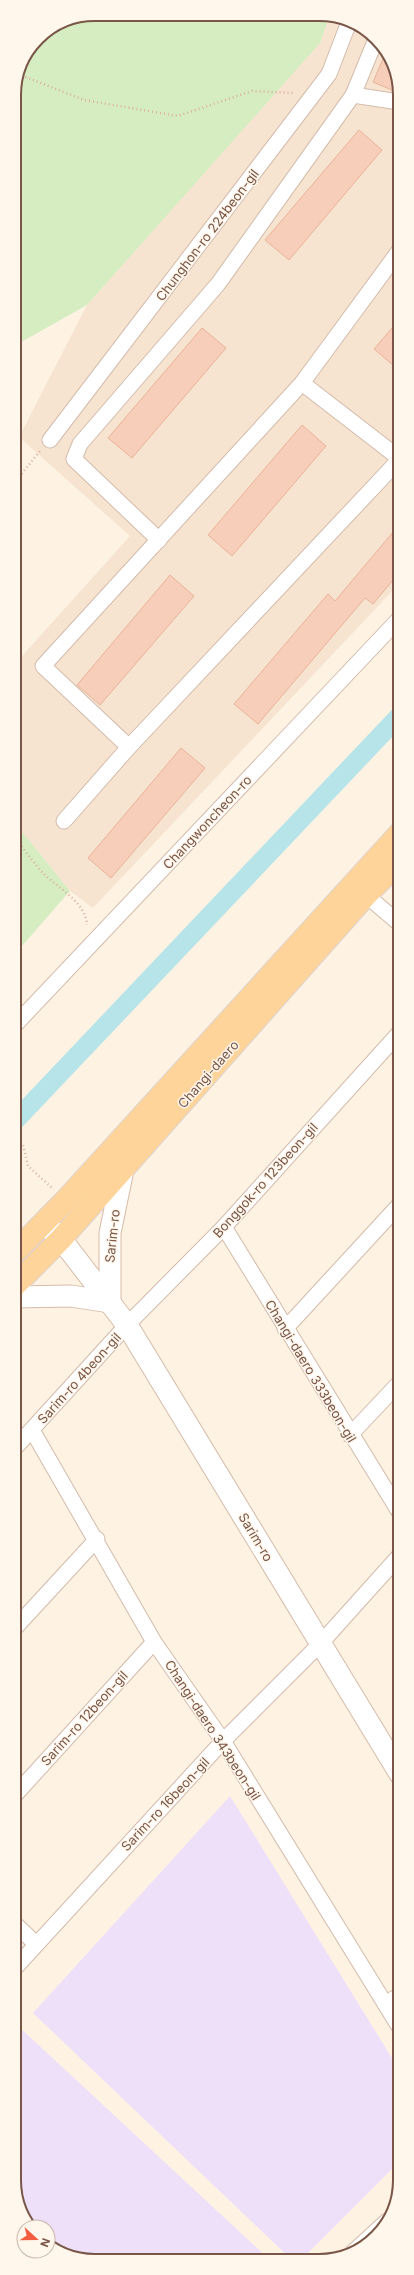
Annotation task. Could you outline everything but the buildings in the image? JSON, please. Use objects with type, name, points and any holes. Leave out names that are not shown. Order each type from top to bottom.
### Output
[{"type":"main road","name":"Changi-daero","points":[[21,1246],[44,1223],[393,841]]},
{"type":"main road","name":"Changi-daero","points":[[21,1279],[61,1240],[366,895],[393,868]]},
{"type":"street","name":"Chunghon-ro 224beon-gil","points":[[50,440],[329,74],[347,27]]},
{"type":"street","points":[[159,540],[74,459],[80,444],[218,284],[353,95],[373,45]]},
{"type":"street","points":[[353,95],[393,101]]},
{"type":"street","points":[[128,748],[43,666],[302,383],[393,259]]},
{"type":"street","points":[[302,383],[393,454]]},
{"type":"street","points":[[64,821],[128,748],[393,465]]},
{"type":"street","name":"Changwoncheon-ro","points":[[21,1019],[393,626]]},
{"type":"street","points":[[366,895],[393,918]]},
{"type":"street","name":"Bonggok-ro 123beon-gil","points":[[127,1325],[224,1227],[393,1040]]},
{"type":"street","name":"Sarim-ro","points":[[110,1302],[110,1233],[123,1170]]},
{"type":"street","points":[[285,1329],[393,1212]]},
{"type":"street","name":"Sarim-ro","points":[[44,1223],[61,1240],[127,1325],[393,1762]]},
{"type":"street","name":"Changi-daero 333beon-gil","points":[[224,1227],[350,1435],[393,1502]]},
{"type":"street","points":[[21,1297],[71,1296],[110,1302]]},
{"type":"street","name":"Sarim-ro 4beon-gil","points":[[21,1442],[127,1325]]},
{"type":"street","points":[[350,1435],[393,1389]]},
{"type":"street","name":"Changi-daero 343beon-gil","points":[[32,1430],[97,1539],[154,1642],[223,1741],[393,2017]]},
{"type":"street","points":[[21,1620],[97,1539]]},
{"type":"street","name":"Sarim-ro 16beon-gil","points":[[21,1961],[223,1741],[321,1643],[393,1563]]},
{"type":"street","name":"Sarim-ro 12beon-gil","points":[[21,1788],[154,1642]]},
{"type":"street","points":[[21,1930],[36,1944]]},
{"type":"street","points":[[385,2004],[393,1999]]},
{"type":"path","points":[[24,76],[84,100],[178,116],[252,92],[314,94]]},
{"type":"path","points":[[21,473],[50,440]]},
{"type":"path","points":[[21,846],[45,875],[75,901],[86,917],[87,949]]},
{"type":"path","points":[[21,1142],[28,1166]]},
{"type":"shaded area","points":[[327,22],[343,25],[356,31],[364,36],[378,50],[387,67],[392,86],[393,590],[93,908],[70,891],[21,831],[21,657],[130,536],[21,439],[21,433],[87,305],[319,43]]},
{"type":"shaded area","points":[[230,1796],[393,2060],[393,2168],[307,2254],[286,2254],[33,2013]]},
{"type":"shaded area","points":[[21,2029],[264,2254],[95,2254],[81,2253],[56,2242],[56,2219],[33,2219],[22,2194]]},
{"type":"green space","points":[[81,22],[327,22],[320,43],[87,305],[21,342],[21,91],[25,71],[36,50],[46,39],[58,31]]},
{"type":"green space","points":[[21,831],[70,891],[21,947]]},
{"type":"waterway","points":[[21,1115],[393,722]]}]
